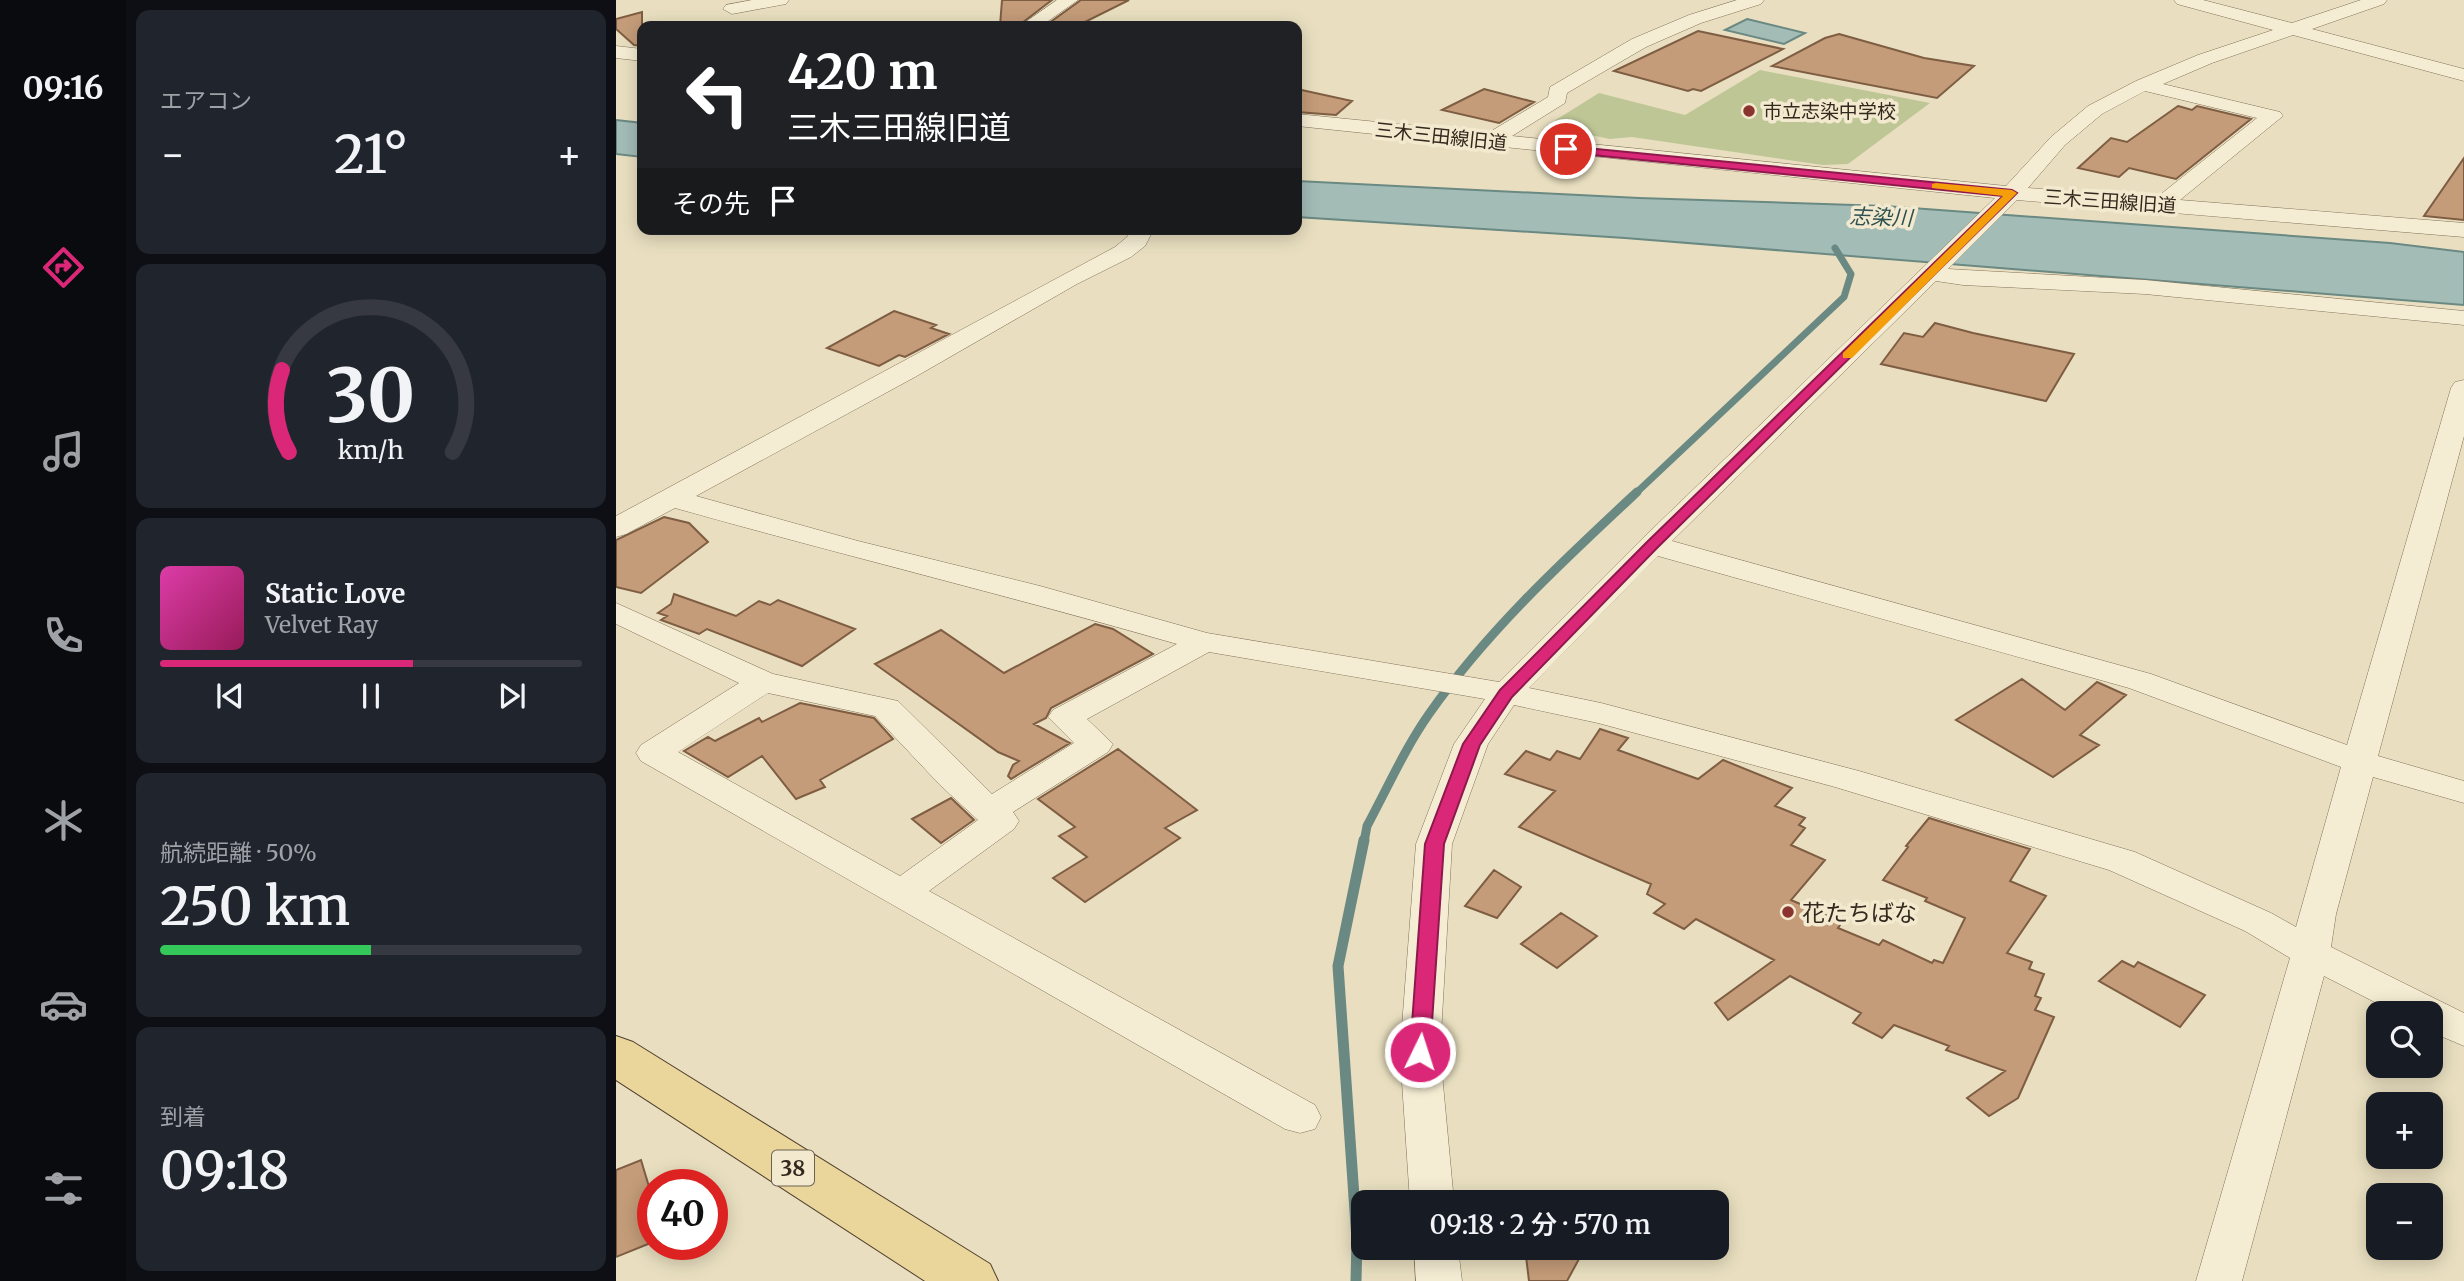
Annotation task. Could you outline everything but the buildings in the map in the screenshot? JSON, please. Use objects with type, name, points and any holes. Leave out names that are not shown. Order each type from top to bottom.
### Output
[{"type":"main road","name":"38","points":[[616,1055],[970,1281]]},
{"type":"street","points":[[726,4],[780,0]]},
{"type":"street","points":[[1037,21],[1069,0]]},
{"type":"street","points":[[1488,142],[1558,99],[1557,91],[1639,43],[1695,19],[1755,0]]},
{"type":"street","points":[[2183,0],[2464,75]]},
{"type":"street","points":[[1431,1190],[1420,1052],[1434,844],[1471,744],[1506,693],[1652,545],[2012,193],[2058,141],[2095,110],[2143,85],[2205,59],[2378,0]]},
{"type":"street","points":[[726,4],[750,21]]},
{"type":"street","points":[[616,52],[637,54]]},
{"type":"street","points":[[2143,85],[2273,116],[2162,204]]},
{"type":"street","name":"三木三田線旧道","points":[[1302,121],[1488,142],[2012,193],[2464,230]]},
{"type":"street","points":[[616,528],[906,372],[1069,279],[1124,252],[1140,235]]},
{"type":"street","points":[[1931,273],[1963,278],[2145,288],[2464,318]]},
{"type":"street","points":[[2219,1281],[2311,953],[2317,914],[2464,388]]},
{"type":"street","points":[[671,498],[849,548],[1029,592],[1204,642],[1506,693],[1601,713],[1847,779],[1924,804],[2122,860],[2258,922],[2311,953],[2406,1001]]},
{"type":"street","points":[[1652,545],[2140,681],[2360,762],[2464,792]]},
{"type":"street","points":[[616,612],[763,682],[886,708],[952,776],[1001,821],[901,893]]},
{"type":"street","points":[[990,811],[1096,744],[1065,717],[1204,642]]},
{"type":"street","points":[[763,682],[653,753],[1300,1116]]},
{"type":"street","points":[[2443,1020],[2464,1031]]},
{"type":"street","points":[[1437,1260],[1439,1281]]},
{"type":"green space","points":[[1760,70],[1930,103],[1848,164],[1823,165],[1632,137],[1610,139],[1546,126],[1599,93],[1685,115]]},
{"type":"water","points":[[1747,19],[1805,33],[1784,44],[1725,30]]},
{"type":"water","points":[[616,120],[637,122],[637,156],[616,154]]},
{"type":"water","name":"志染川","points":[[1302,181],[1639,198],[1885,206],[2390,243],[2464,252],[2464,305],[1625,238],[1302,217]]},
{"type":"waterway","points":[[1635,494],[1844,297],[1851,274],[1835,248]]},
{"type":"waterway","points":[[1364,842],[1367,826],[1404,755],[1420,727],[1452,683],[1527,598],[1637,492]]},
{"type":"waterway","points":[[1356,1281],[1357,1240],[1338,966],[1364,840]]},
{"type":"slow traffic","points":[[1848,356],[2012,193],[1936,186]]},
{"type":"place","name":"市立志染中学校","points":[[1749,111]]},
{"type":"place","name":"花たちばな","points":[[1788,912]]},
{"type":"route","points":[[1420,1052],[1434,844],[1471,744],[1506,693],[1652,545],[2012,193],[1566,149]]}]
